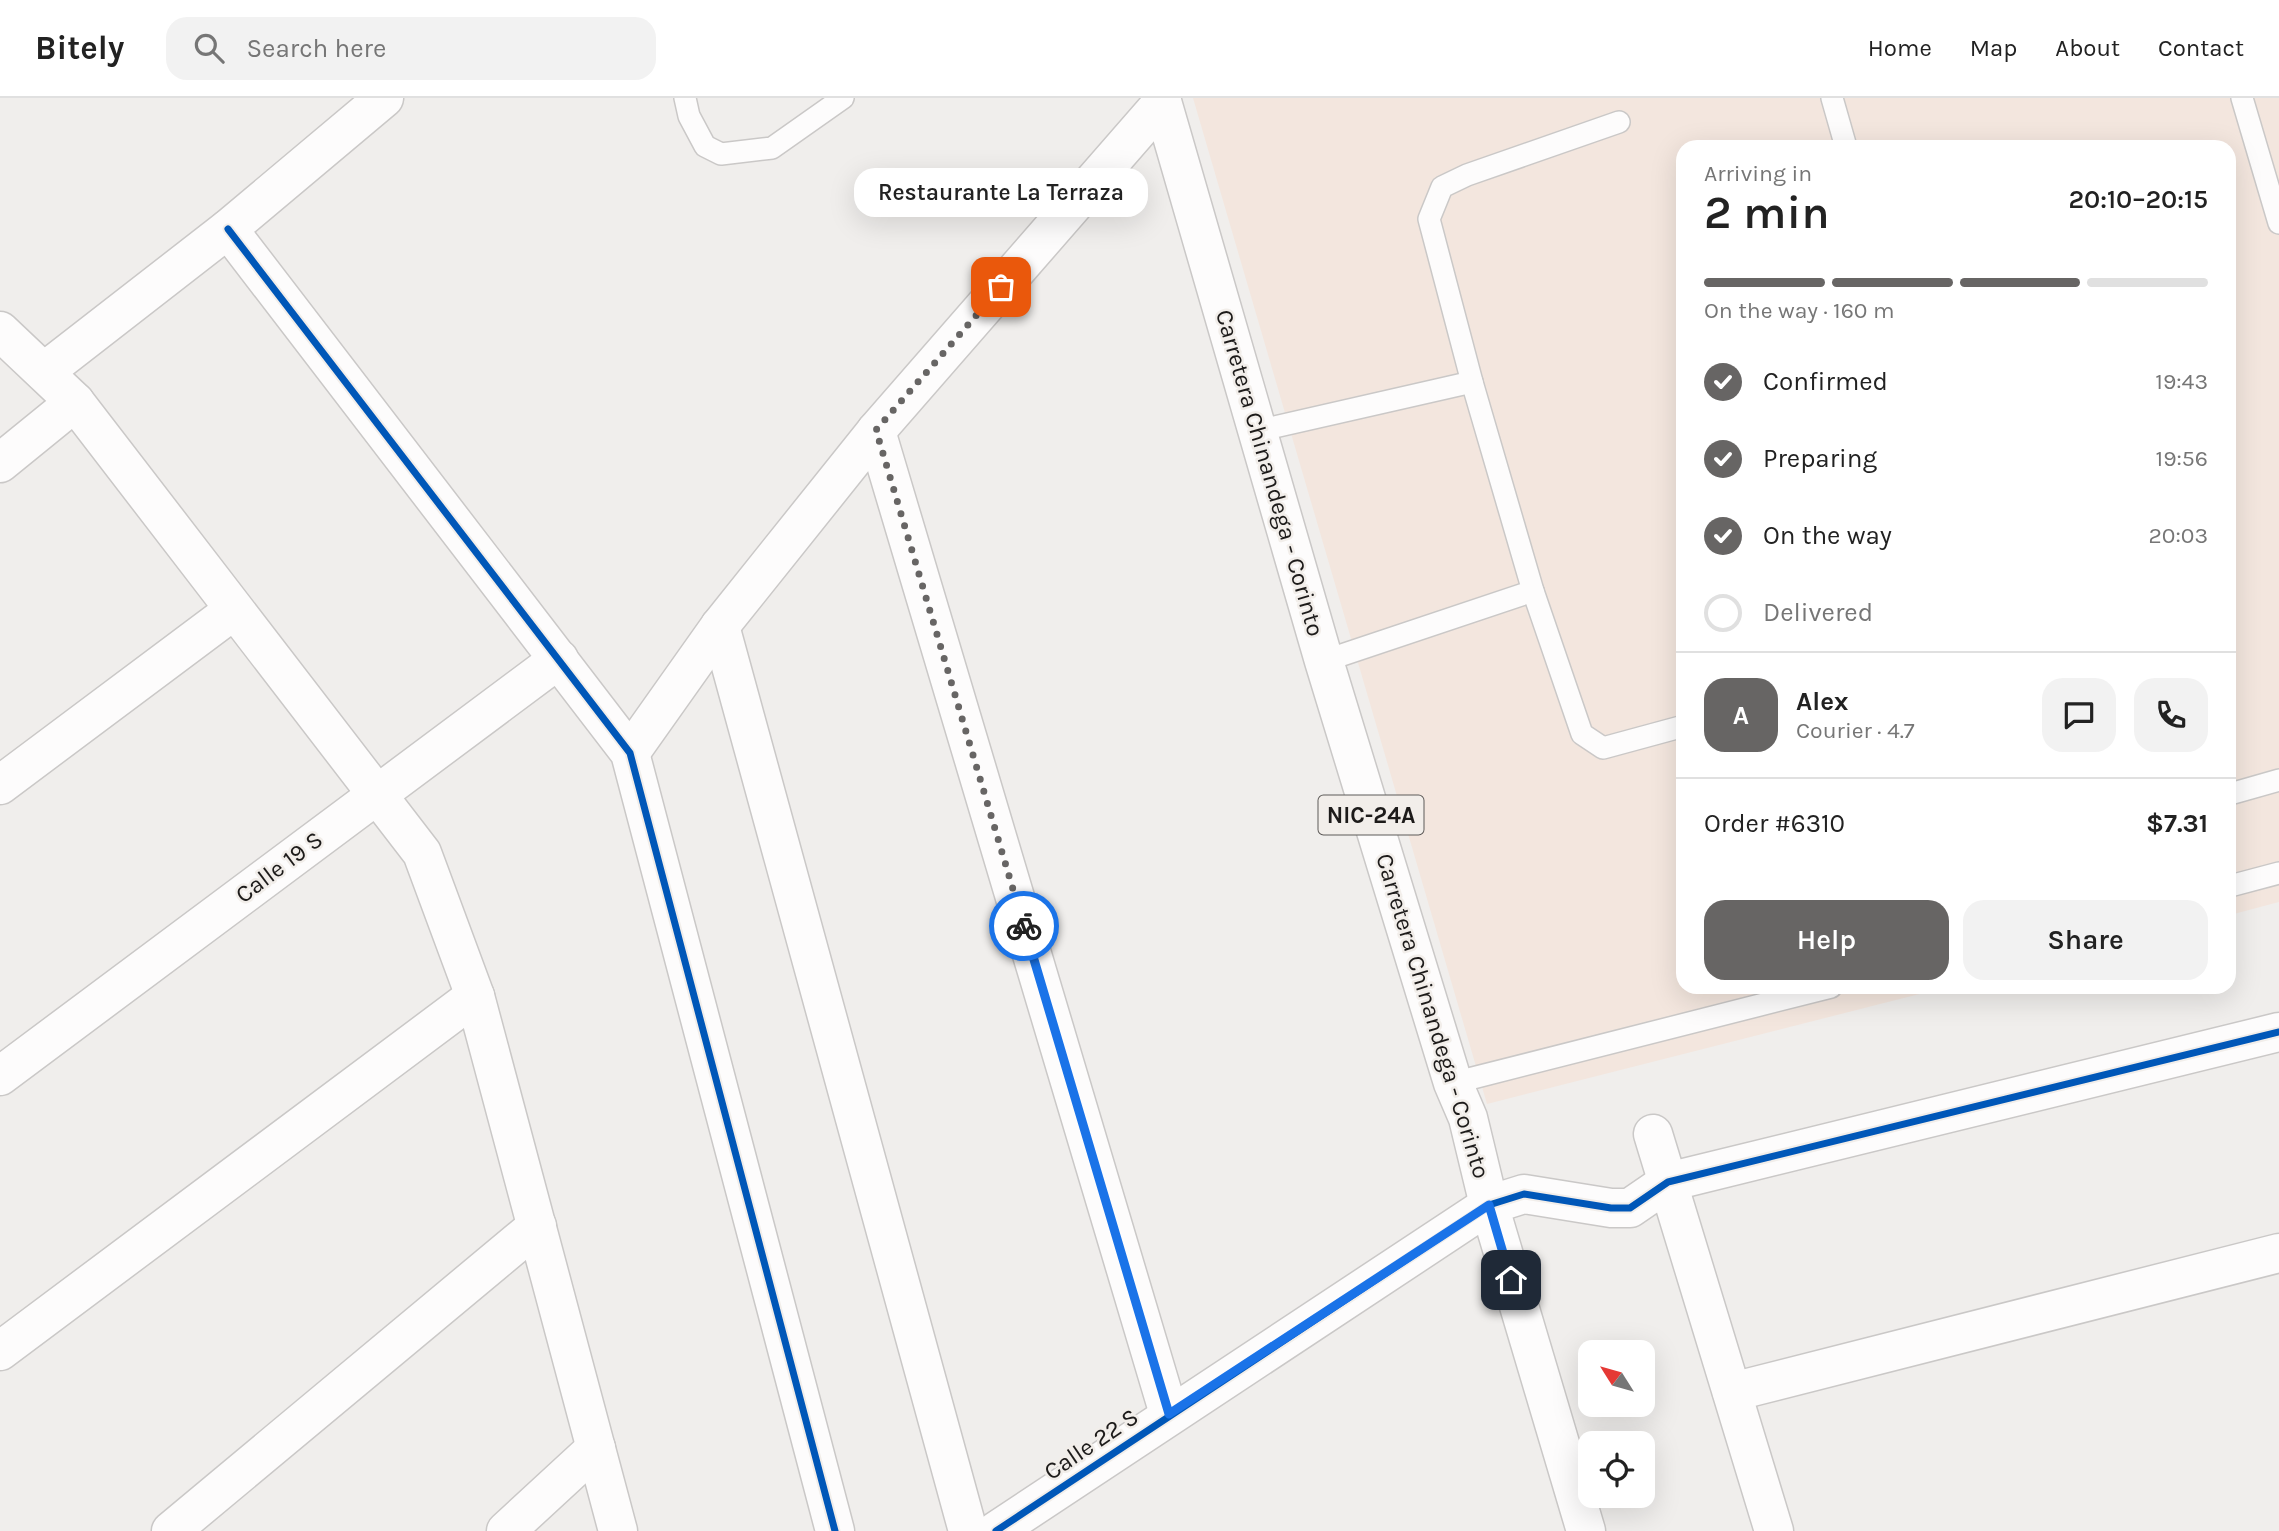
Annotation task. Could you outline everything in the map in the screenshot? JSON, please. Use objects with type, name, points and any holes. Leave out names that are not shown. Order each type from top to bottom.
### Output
[{"type":"main road","points":[[44,372],[228,229],[384,98]]},
{"type":"main road","points":[[630,753],[719,626],[876,430],[1161,100]]},
{"type":"main road","name":"Carretera Chinandega - Corinto","points":[[1161,100],[1324,661],[1453,1083],[1468,1118],[1489,1205],[1586,1531]]},
{"type":"main road","points":[[228,229],[630,753],[835,1531]]},
{"type":"main road","points":[[0,331],[75,402],[422,853],[475,996],[618,1531]]},
{"type":"main road","points":[[0,463],[75,402]]},
{"type":"main road","points":[[876,430],[1169,1414]]},
{"type":"main road","points":[[0,785],[234,610]]},
{"type":"main road","points":[[719,626],[968,1531]]},
{"type":"main road","name":"Calle 19 S","points":[[0,1076],[559,659]]},
{"type":"main road","points":[[0,1351],[475,996]]},
{"type":"main road","points":[[1668,1182],[2279,1032]]},
{"type":"main road","points":[[1653,1134],[1774,1531]]},
{"type":"main road","name":"Calle 22 S","points":[[996,1531],[1041,1518],[1169,1414],[1489,1205],[1524,1194],[1630,1208],[1668,1182]]},
{"type":"main road","points":[[171,1531],[537,1226]]},
{"type":"main road","points":[[1732,1392],[2279,1253]]},
{"type":"main road","points":[[506,1531],[596,1448]]},
{"type":"lane","points":[[685,98],[688,116],[705,146],[721,154],[772,148],[844,98]]},
{"type":"lane","points":[[1832,98],[1844,140]]},
{"type":"lane","points":[[2242,98],[2279,223]]},
{"type":"lane","points":[[1619,122],[1467,175],[1442,187],[1429,219],[1472,382],[1533,591],[1582,734],[1603,748],[1676,728]]},
{"type":"lane","points":[[1258,431],[1472,382]]},
{"type":"lane","points":[[1324,661],[1533,591]]},
{"type":"lane","points":[[2236,792],[2279,780]]},
{"type":"lane","points":[[2236,884],[2279,873]]},
{"type":"lane","points":[[1453,1083],[1803,994]]},
{"type":"shaded area","points":[[1193,98],[2279,98],[2279,902],[2236,913],[2236,140],[1676,140],[1676,994],[1919,994],[1487,1104]]},
{"type":"cycle path","points":[[228,229],[630,753],[835,1531]]},
{"type":"cycle path","points":[[996,1531],[1489,1205],[1524,1194],[1611,1208],[1630,1208],[1668,1182],[2279,1032]]},
{"type":"way so far","points":[[1001,287],[876,430],[1024,926]]},
{"type":"place","name":"Restaurante La Terraza","points":[[1001,287]]},
{"type":"route","points":[[1024,926],[1169,1414],[1489,1205],[1511,1280]]}]
